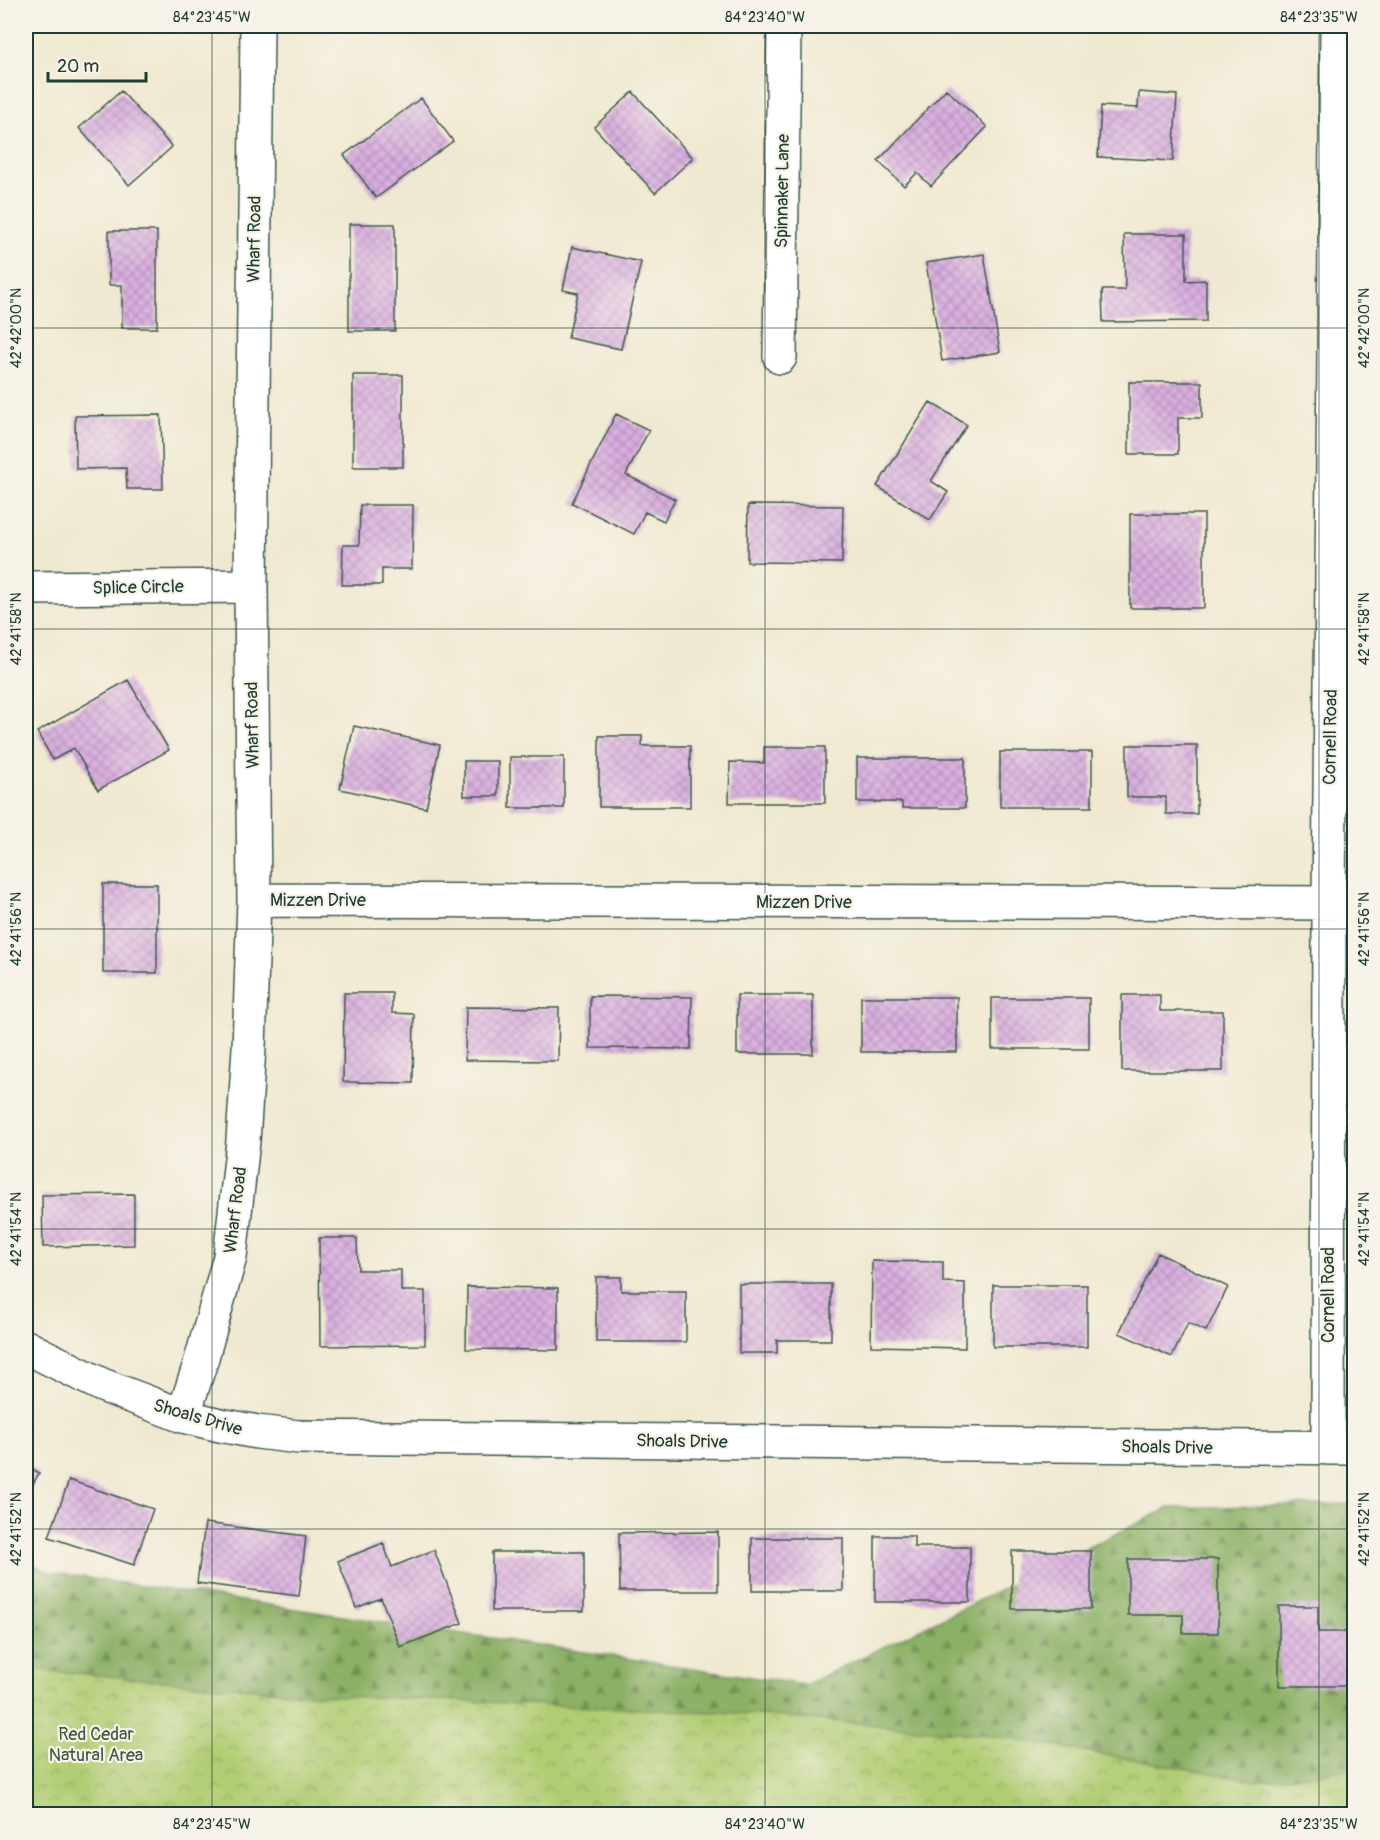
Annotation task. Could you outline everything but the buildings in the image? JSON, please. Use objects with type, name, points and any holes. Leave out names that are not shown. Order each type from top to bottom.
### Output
[{"type":"street","name":"Wharf Road","points":[[183,1416],[230,1257],[243,1141],[249,1048],[254,900],[251,586],[256,26]]},
{"type":"street","name":"Spinnaker Lane","points":[[780,357],[784,26]]},
{"type":"street","name":"Cornell Road","points":[[1337,26],[1342,903],[1341,1448]]},
{"type":"street","name":"Splice Circle","points":[[26,588],[251,586]]},
{"type":"street","name":"Mizzen Drive","points":[[254,900],[1342,903]]},
{"type":"street","name":"Shoals Drive","points":[[26,1347],[102,1385],[183,1416],[257,1432],[298,1437],[1341,1448]]},
{"type":"green space","points":[[1354,1504],[1354,1814],[26,1814],[26,1559],[48,1572],[805,1685],[1169,1508]]},
{"type":"green space","name":"Red Cedar Natural Area","points":[[26,1669],[321,1695],[735,1713],[991,1735],[1258,1781],[1354,1769],[1354,1814],[26,1814]]}]
